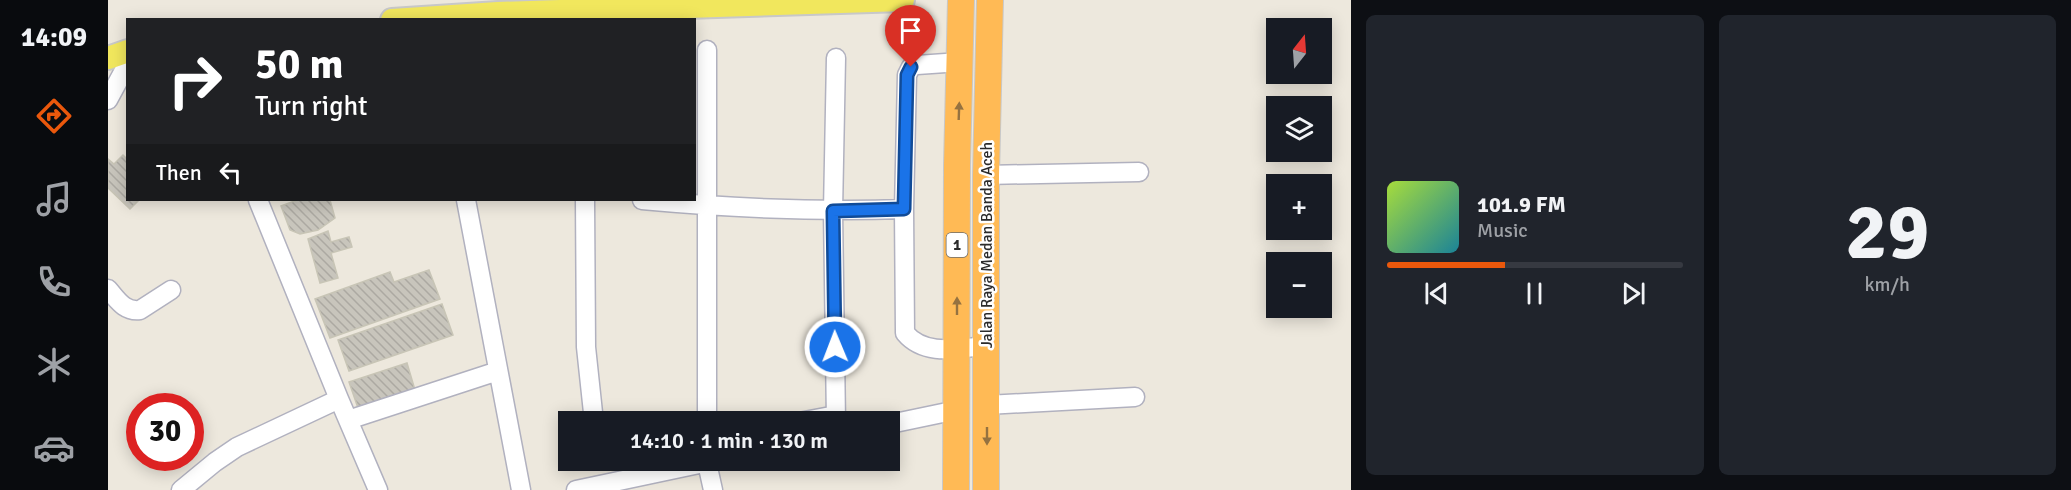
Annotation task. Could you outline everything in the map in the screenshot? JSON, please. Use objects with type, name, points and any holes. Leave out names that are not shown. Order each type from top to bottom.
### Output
[{"type":"highway","name":"Jalan Raya Medan Banda Aceh","points":[[956,490],[957,165],[962,0]]},
{"type":"highway","name":"Jalan Raya Medan Banda Aceh","points":[[986,490],[986,175],[990,0]]},
{"type":"main road","points":[[438,18],[498,7],[903,0]]},
{"type":"main road","points":[[108,58],[126,52]]},
{"type":"street","points":[[706,411],[707,50]]},
{"type":"street","points":[[836,58],[833,211],[836,411]]},
{"type":"street","points":[[960,62],[916,64],[911,67],[907,75],[904,209],[905,333],[911,340],[925,347],[987,346]]},
{"type":"street","points":[[108,99],[126,67]]},
{"type":"street","points":[[986,175],[1139,172]]},
{"type":"street","points":[[258,201],[378,490]]},
{"type":"street","points":[[466,201],[520,490]]},
{"type":"street","points":[[585,201],[586,347],[593,411]]},
{"type":"street","points":[[653,201],[707,206],[833,211],[904,209]]},
{"type":"street","points":[[108,289],[124,307],[135,311],[171,290]]},
{"type":"street","points":[[348,420],[498,371]]},
{"type":"street","points":[[987,405],[1135,397]]},
{"type":"street","points":[[181,490],[237,447],[339,399]]},
{"type":"street","points":[[900,422],[957,410]]},
{"type":"street","points":[[576,490],[644,483],[683,471]]},
{"type":"street","points":[[713,471],[713,490]]},
{"type":"building","points":[[123,155],[126,158],[126,201],[138,201],[130,209],[108,188],[108,159],[114,164]]},
{"type":"building","points":[[294,201],[330,201],[335,218],[318,230],[300,234],[290,230],[281,206]]},
{"type":"building","points":[[328,231],[331,242],[349,237],[352,247],[331,253],[338,278],[320,283],[308,239]]},
{"type":"building","points":[[429,270],[440,299],[330,338],[315,299],[390,272],[394,282]]},
{"type":"building","points":[[442,304],[453,335],[349,371],[338,340]]},
{"type":"building","points":[[407,363],[415,390],[358,408],[349,382]]},
{"type":"route","points":[[835,347],[833,211],[904,209],[907,75],[911,67]]}]
